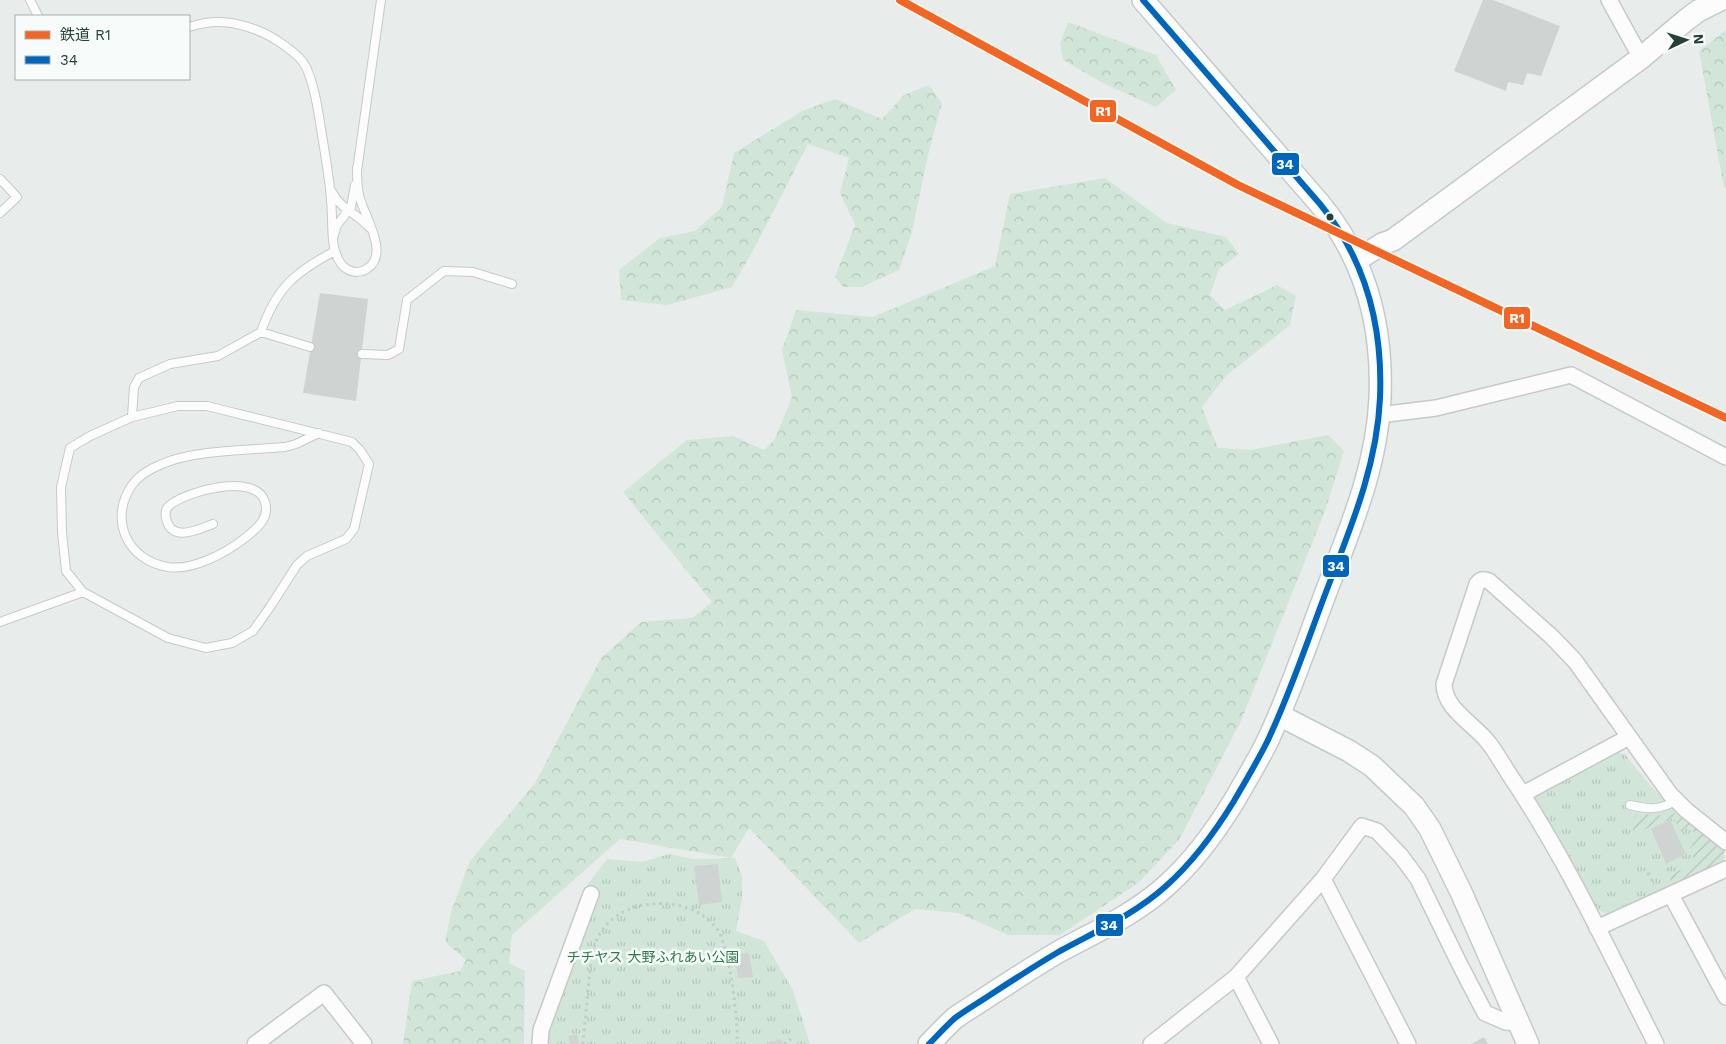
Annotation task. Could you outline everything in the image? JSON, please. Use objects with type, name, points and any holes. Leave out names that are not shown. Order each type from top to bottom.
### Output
[{"type":"street","points":[[929,1044],[953,1019],[1057,953],[1123,917],[1166,886],[1191,862],[1223,821],[1251,772],[1279,715],[1358,506],[1374,452],[1379,415],[1380,368],[1371,303],[1357,260],[1339,228],[1320,204],[1143,0]]},
{"type":"street","points":[[1609,0],[1641,58]]},
{"type":"street","points":[[1357,260],[1382,244],[1393,240],[1641,58],[1674,29],[1720,0]]},
{"type":"street","points":[[1379,415],[1436,408],[1571,375],[1726,457]]},
{"type":"street","points":[[1656,1044],[1596,928],[1523,794],[1487,741],[1448,701],[1444,693],[1444,684],[1480,580],[1489,581],[1564,648],[1586,675],[1662,785],[1675,800],[1726,842]]},
{"type":"street","points":[[1279,715],[1341,747],[1372,766],[1414,806],[1434,837],[1461,892],[1528,1044]]},
{"type":"street","points":[[1523,794],[1629,737]]},
{"type":"street","points":[[1151,1044],[1236,977],[1323,879],[1362,826],[1377,830],[1401,856],[1418,879],[1485,1013],[1506,1022],[1519,1023]]},
{"type":"street","points":[[1596,928],[1726,869]]},
{"type":"street","points":[[1323,879],[1408,1044]]},
{"type":"street","points":[[540,1044],[541,1030],[591,894]]},
{"type":"street","points":[[1671,895],[1726,997]]},
{"type":"street","points":[[1236,977],[1271,1044]]},
{"type":"street","points":[[255,1044],[324,993],[364,1044]]},
{"type":"lane","points":[[30,0],[38,15]]},
{"type":"lane","points":[[132,417],[134,387],[139,378],[170,364],[218,356],[261,332],[269,310],[281,291],[334,247],[337,225],[349,211],[352,203],[381,0]]},
{"type":"lane","points":[[190,27],[197,24],[226,21],[250,27],[270,36],[286,47],[306,66],[317,104],[329,182],[334,247],[340,263],[352,272],[366,270],[376,258],[376,244],[357,183],[357,168]]},
{"type":"lane","points":[[0,179],[16,197],[0,213]]},
{"type":"lane","points":[[329,182],[334,197],[370,228],[376,244]]},
{"type":"lane","points":[[362,354],[388,355],[399,349],[407,300],[444,271],[473,272],[512,284]]},
{"type":"lane","points":[[261,332],[310,347]]},
{"type":"lane","points":[[178,406],[207,406],[319,433],[352,442],[369,464],[354,529],[346,539],[307,556],[297,565],[253,631],[232,643],[206,648],[168,638],[83,592],[66,571],[62,532],[61,487],[70,448],[90,436],[132,417],[178,406]]},
{"type":"lane","points":[[213,524],[180,534],[173,531],[167,524],[165,514],[168,506],[184,496],[203,490],[239,486],[251,488],[259,493],[265,502],[266,514],[260,526],[242,540],[221,554],[182,567],[170,568],[154,564],[129,545],[123,533],[122,511],[125,496],[133,484],[144,474],[164,463],[205,454],[285,447],[319,433]]},
{"type":"lane","points":[[0,622],[83,592]]},
{"type":"lane","points":[[1630,805],[1642,808],[1667,807],[1675,800]]},
{"type":"path","points":[[583,1044],[592,958],[594,945],[600,933],[608,922],[631,908],[661,904],[675,904],[700,912],[718,931],[728,956],[739,1043]]},
{"type":"path","points":[[784,1044],[791,1039]]},
{"type":"green space","points":[[1068,22],[1156,55],[1176,90],[1156,107],[1103,83],[1063,60],[1060,43]]},
{"type":"green space","points":[[1726,30],[1726,187],[1724,188],[1699,51]]},
{"type":"green space","points":[[929,85],[942,103],[928,155],[912,232],[899,270],[862,287],[843,287],[835,277],[855,225],[840,193],[849,158],[808,144],[755,247],[732,287],[667,305],[621,300],[619,270],[660,238],[695,231],[722,207],[734,153],[802,111],[835,99],[882,119],[904,95]]},
{"type":"green space","points":[[1105,178],[1167,223],[1226,237],[1239,254],[1219,269],[1210,295],[1225,310],[1277,285],[1296,296],[1290,325],[1226,376],[1202,407],[1218,448],[1250,450],[1328,435],[1344,451],[1325,511],[1241,721],[1179,840],[1138,883],[1060,935],[1008,935],[958,913],[915,909],[859,943],[749,828],[731,858],[620,839],[512,935],[509,963],[525,971],[524,1044],[403,1044],[412,981],[460,971],[466,960],[445,942],[451,912],[470,861],[535,783],[601,658],[641,622],[692,618],[712,602],[623,492],[687,440],[733,436],[764,450],[775,439],[792,397],[782,350],[796,310],[873,317],[995,266],[1010,194]]},
{"type":"green space","points":[[1614,752],[1625,754],[1655,790],[1724,862],[1607,915],[1596,908],[1568,857],[1533,800],[1536,791]]},
{"type":"green space","points":[[1638,813],[1662,815],[1676,813],[1724,850],[1724,862],[1673,885],[1668,875],[1695,864],[1690,848],[1698,836],[1688,827],[1682,833],[1673,818],[1634,833],[1631,820]]},
{"type":"green space","name":"チチヤス 大野ふれあい公園","points":[[669,854],[693,859],[735,858],[742,876],[742,899],[736,931],[764,941],[793,990],[810,1044],[532,1044],[534,1028],[587,885],[607,859],[642,862]]},
{"type":"building","points":[[1483,0],[1493,0],[1560,26],[1541,76],[1527,73],[1523,85],[1508,82],[1506,91],[1454,71]]},
{"type":"building","points":[[320,293],[368,299],[356,401],[303,393]]},
{"type":"building","points":[[1670,820],[1686,854],[1666,864],[1651,829]]},
{"type":"building","points":[[718,864],[722,902],[699,905],[694,866]]},
{"type":"building","points":[[749,953],[753,977],[738,978],[735,955]]},
{"type":"building","points":[[577,1034],[579,1044],[570,1044],[568,1036]]},
{"type":"building","points":[[1484,1037],[1488,1044],[1471,1044]]},
{"type":"building","points":[[780,1039],[783,1044],[767,1044]]},
{"type":"rail line","name":"R1","points":[[900,0],[1238,185],[1726,418]]},
{"type":"transit line","name":"34","points":[[929,1044],[963,1012],[1060,951],[1115,922],[1142,905],[1166,886],[1185,867],[1211,835],[1234,801],[1255,764],[1283,705],[1353,521],[1374,449],[1380,398],[1378,345],[1368,295],[1360,271],[1349,248],[1336,225],[1320,204],[1143,0]]}]
